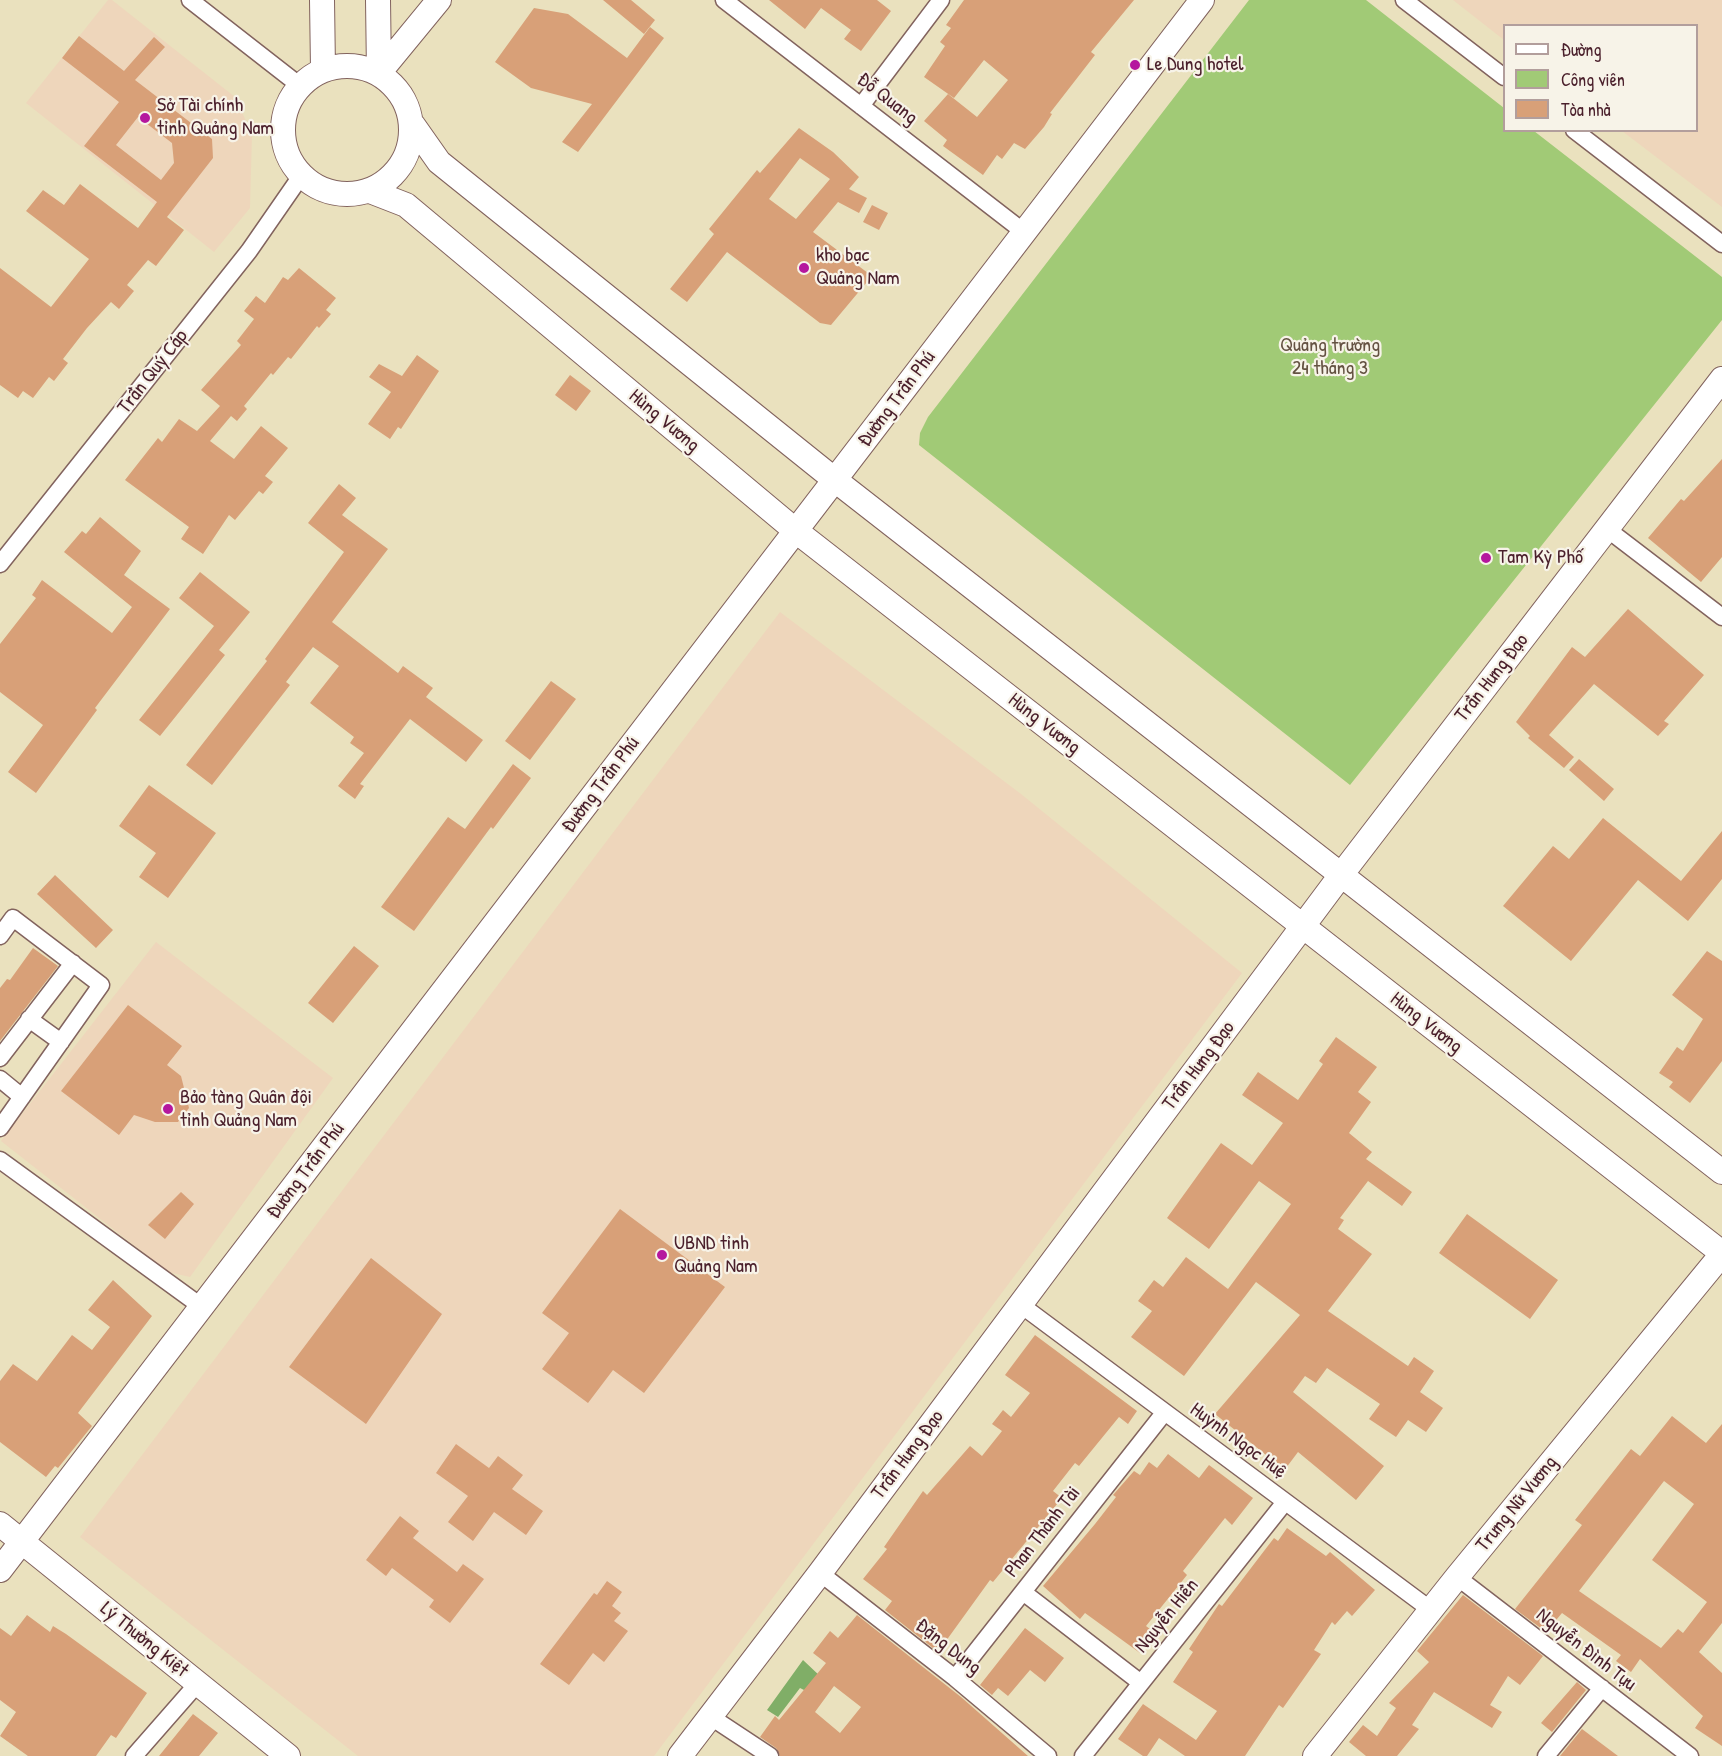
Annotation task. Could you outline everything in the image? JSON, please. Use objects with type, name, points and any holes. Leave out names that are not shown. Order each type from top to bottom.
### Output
[{"type":"main road","points":[[322,0],[323,69]]},
{"type":"main road","points":[[378,0],[379,72]]},
{"type":"main road","points":[[379,72],[439,0]]},
{"type":"main road","name":"Đường Trần Phú","points":[[0,1570],[1202,0]]},
{"type":"main road","points":[[413,125],[409,152],[394,176],[370,191],[346,195],[322,190],[301,176],[284,148],[283,114],[299,85],[323,69],[351,64],[379,72],[403,95],[413,125],[440,162],[835,480],[1722,1172]]},
{"type":"main road","name":"Hùng Vương","points":[[370,191],[406,205],[796,531],[1722,1254]]},
{"type":"main road","name":"Trần Hưng Đạo","points":[[680,1756],[820,1573],[1341,875],[1722,379]]},
{"type":"main road","name":"Trưng Nữ Vương","points":[[1315,1756],[1457,1577],[1722,1254]]},
{"type":"main road","name":"Lý Thường Kiệt","points":[[0,1524],[288,1756]]},
{"type":"street","points":[[190,0],[299,85]]},
{"type":"street","name":"Đỗ Quang","points":[[724,0],[1024,232]]},
{"type":"street","points":[[861,106],[941,0]]},
{"type":"street","points":[[1404,0],[1503,76]]},
{"type":"street","points":[[1577,132],[1722,244]]},
{"type":"street","name":"Trần Quý Cáp","points":[[0,564],[249,251],[301,176]]},
{"type":"street","points":[[1607,529],[1722,617]]},
{"type":"street","points":[[0,936],[13,918],[101,985],[0,1128]]},
{"type":"street","points":[[0,1058],[73,963]]},
{"type":"street","points":[[29,1019],[61,1042]]},
{"type":"street","points":[[0,1079],[22,1097]]},
{"type":"street","points":[[0,1160],[202,1307]]},
{"type":"street","name":"Huỳnh Ngọc Huệ","points":[[1021,1305],[1431,1610]]},
{"type":"street","name":"Phan Thành Tài","points":[[955,1678],[1164,1413]]},
{"type":"street","name":"Nguyễn Hiền","points":[[1083,1756],[1285,1502]]},
{"type":"street","name":"Đặng Dung","points":[[820,1573],[955,1678],[1048,1756]]},
{"type":"street","name":"Nguyễn Đình Tựu","points":[[1457,1577],[1690,1756]]},
{"type":"street","points":[[1023,1592],[1141,1683]]},
{"type":"street","points":[[134,1756],[198,1683]]},
{"type":"street","points":[[1546,1756],[1602,1688]]},
{"type":"street","points":[[711,1717],[770,1756]]},
{"type":"shaded area","name":"Sở Tài chính tỉnh Quảng Nam","points":[[108,0],[112,0],[235,97],[252,134],[250,208],[214,252],[26,103]]},
{"type":"shaded area","points":[[1453,0],[1722,0],[1722,207],[1623,132],[1698,132],[1698,24],[1503,24],[1503,39]]},
{"type":"shaded area","name":"UBND tỉnh Quảng Nam","points":[[780,612],[1021,794],[1242,973],[654,1756],[358,1756],[80,1537]]},
{"type":"shaded area","name":"Bảo tàng Quân đội tỉnh Quảng Nam","points":[[156,942],[333,1078],[190,1277],[168,1272],[1,1141]]},
{"type":"green space","name":"Quảng trường 24 tháng 3","points":[[1249,0],[1366,0],[1503,107],[1503,132],[1535,132],[1722,277],[1722,320],[1350,785],[919,445],[920,433],[928,417]]},
{"type":"green space","points":[[803,1660],[821,1677],[808,1692],[800,1688],[778,1717],[767,1710]]},
{"type":"building","points":[[603,0],[631,0],[655,20],[644,34]]},
{"type":"building","points":[[769,0],[877,0],[891,11],[861,51],[844,39],[851,30],[821,8],[805,29]]},
{"type":"building","points":[[964,0],[1134,0],[1091,52],[1095,55],[1050,113],[1052,114],[1044,127],[1025,149],[1014,143],[1002,159],[997,155],[983,175],[943,146],[947,140],[924,121],[948,94],[977,117],[1008,80],[984,60],[954,98],[924,77],[945,46],[940,42],[951,28],[946,25]]},
{"type":"building","points":[[534,8],[568,14],[627,58],[650,27],[664,38],[578,152],[562,142],[592,104],[531,88],[495,62]]},
{"type":"building","points":[[79,36],[124,71],[154,37],[165,47],[135,80],[212,139],[213,158],[167,217],[184,230],[156,266],[148,260],[127,285],[134,291],[119,309],[111,302],[87,328],[63,359],[68,363],[54,381],[49,377],[33,398],[23,391],[18,398],[0,385],[0,268],[51,307],[89,259],[26,211],[43,190],[64,205],[80,184],[138,228],[157,202],[84,146],[119,102],[62,58]],"holes":[[[138,117],[172,143],[174,163],[161,180],[116,145]]]},
{"type":"building","points":[[799,128],[833,152],[859,177],[849,189],[867,198],[859,213],[838,202],[813,232],[872,276],[831,325],[820,323],[727,252],[687,302],[670,289],[714,234],[709,229],[757,170],[760,173]],"holes":[[[800,158],[830,179],[796,219],[769,199]]]},
{"type":"building","points":[[872,205],[888,213],[879,230],[863,222]]},
{"type":"building","points":[[299,268],[336,298],[326,310],[331,314],[319,328],[317,326],[291,359],[288,357],[273,375],[271,373],[244,406],[247,409],[237,421],[231,416],[210,441],[234,459],[261,426],[288,448],[265,476],[273,482],[263,494],[259,491],[235,520],[229,515],[203,554],[181,539],[189,527],[125,480],[158,438],[162,442],[179,419],[197,431],[220,406],[201,390],[241,345],[237,341],[254,319],[244,311],[256,296],[265,303],[283,277],[288,280]]},
{"type":"building","points":[[417,355],[439,371],[401,429],[398,427],[390,439],[368,424],[391,392],[369,377],[379,364],[402,376]]},
{"type":"building","points":[[570,375],[591,391],[576,411],[555,395]]},
{"type":"building","points":[[1722,459],[1722,557],[1701,582],[1648,538],[1681,499],[1684,501]]},
{"type":"building","points":[[339,484],[356,498],[342,515],[388,549],[332,622],[398,673],[403,666],[433,688],[426,697],[483,740],[466,762],[410,719],[360,784],[364,786],[355,799],[338,786],[364,753],[350,743],[354,737],[310,703],[339,666],[313,647],[286,682],[290,685],[212,785],[186,765],[267,661],[265,659],[344,552],[308,523]]},
{"type":"building","points":[[100,517],[141,551],[124,575],[170,609],[95,708],[97,710],[36,793],[8,772],[43,725],[0,692],[0,644],[36,598],[32,595],[42,580],[112,633],[132,607],[64,552],[82,531],[86,534]]},
{"type":"building","points":[[200,572],[250,612],[219,650],[225,655],[160,736],[139,720],[214,626],[179,598]]},
{"type":"building","points":[[1628,609],[1704,675],[1664,721],[1669,724],[1658,736],[1594,684],[1549,735],[1574,757],[1564,768],[1528,738],[1530,736],[1516,722],[1572,647],[1585,657]]},
{"type":"building","points":[[551,681],[576,699],[530,760],[505,741]]},
{"type":"building","points":[[1579,759],[1614,789],[1604,801],[1569,770]]},
{"type":"building","points":[[513,764],[531,778],[493,829],[491,827],[414,931],[381,907],[448,817],[465,829]]},
{"type":"building","points":[[149,785],[216,833],[168,898],[139,877],[156,853],[119,826]]},
{"type":"building","points":[[1603,818],[1681,881],[1722,831],[1722,879],[1688,921],[1638,880],[1571,961],[1503,906],[1553,846],[1569,859]]},
{"type":"building","points":[[55,875],[113,930],[96,948],[37,894]]},
{"type":"building","points":[[354,946],[379,966],[333,1023],[308,1003]]},
{"type":"building","points":[[33,948],[58,966],[0,1041],[0,988],[7,979],[10,980]]},
{"type":"building","points":[[1707,951],[1722,961],[1722,1061],[1690,1103],[1669,1087],[1673,1082],[1659,1073],[1677,1047],[1683,1051],[1703,1019],[1672,995]]},
{"type":"building","points":[[128,1005],[182,1046],[167,1065],[181,1076],[189,1108],[178,1122],[155,1122],[134,1115],[119,1135],[61,1091]]},
{"type":"building","points":[[1336,1037],[1377,1067],[1358,1092],[1371,1102],[1349,1133],[1372,1152],[1366,1159],[1412,1192],[1402,1206],[1368,1181],[1340,1218],[1344,1220],[1338,1229],[1372,1254],[1328,1311],[1408,1366],[1414,1357],[1434,1371],[1420,1392],[1443,1408],[1426,1432],[1408,1420],[1396,1437],[1369,1419],[1380,1404],[1327,1368],[1316,1383],[1305,1376],[1293,1392],[1384,1466],[1356,1500],[1298,1452],[1280,1476],[1261,1462],[1266,1455],[1215,1414],[1300,1315],[1256,1282],[1184,1376],[1131,1337],[1152,1311],[1138,1301],[1154,1280],[1163,1287],[1186,1257],[1228,1289],[1291,1204],[1259,1181],[1209,1249],[1167,1218],[1221,1143],[1252,1165],[1283,1123],[1242,1095],[1258,1072],[1298,1100],[1323,1064],[1319,1061]]},
{"type":"building","points":[[181,1192],[194,1204],[165,1239],[148,1225]]},
{"type":"building","points":[[620,1209],[725,1287],[644,1393],[613,1370],[588,1403],[542,1369],[569,1333],[542,1313]]},
{"type":"building","points":[[1467,1214],[1558,1280],[1530,1319],[1439,1253]]},
{"type":"building","points":[[371,1258],[442,1314],[366,1424],[289,1367]]},
{"type":"building","points":[[113,1280],[152,1316],[78,1413],[92,1426],[58,1468],[55,1466],[46,1477],[0,1442],[0,1381],[13,1364],[37,1381],[72,1335],[92,1350],[110,1327],[88,1310]]},
{"type":"building","points":[[1035,1335],[1137,1411],[1128,1424],[1119,1417],[1079,1466],[1075,1463],[1053,1491],[1062,1498],[993,1582],[990,1580],[938,1652],[885,1610],[892,1601],[863,1579],[887,1549],[884,1547],[923,1491],[927,1495],[970,1446],[982,1456],[1002,1431],[992,1424],[1003,1410],[1011,1417],[1030,1393],[1005,1375]]},
{"type":"building","points":[[1672,1416],[1706,1443],[1722,1424],[1722,1623],[1699,1652],[1722,1673],[1722,1746],[1695,1728],[1703,1716],[1640,1659],[1631,1672],[1616,1661],[1621,1655],[1562,1613],[1546,1632],[1515,1609],[1582,1525],[1575,1520],[1631,1449],[1640,1456]],"holes":[[[1664,1481],[1694,1504],[1652,1560],[1707,1602],[1683,1633],[1678,1629],[1661,1648],[1579,1591]]]},
{"type":"building","points":[[456,1444],[489,1468],[498,1456],[523,1475],[512,1489],[543,1511],[526,1535],[494,1512],[473,1541],[448,1522],[468,1496],[436,1473]]},
{"type":"building","points":[[1168,1454],[1199,1478],[1209,1465],[1253,1498],[1232,1525],[1225,1518],[1183,1571],[1187,1575],[1146,1626],[1155,1633],[1140,1653],[1085,1613],[1080,1619],[1043,1586],[1095,1524],[1116,1497],[1113,1495],[1134,1471],[1140,1475],[1149,1462],[1157,1468]]},
{"type":"building","points":[[400,1516],[419,1531],[413,1538],[457,1572],[463,1564],[484,1579],[450,1623],[429,1607],[434,1600],[392,1568],[386,1576],[366,1560]]},
{"type":"building","points":[[1287,1528],[1326,1556],[1330,1552],[1375,1590],[1352,1616],[1347,1611],[1335,1625],[1332,1622],[1314,1650],[1321,1654],[1283,1708],[1279,1705],[1245,1756],[1185,1756],[1159,1738],[1147,1756],[1143,1756],[1118,1739],[1143,1704],[1196,1740],[1217,1711],[1173,1682],[1193,1652],[1189,1649],[1219,1604],[1222,1606],[1274,1538],[1278,1541]]},
{"type":"building","points":[[607,1581],[622,1592],[612,1606],[621,1613],[614,1621],[628,1631],[604,1662],[593,1653],[569,1685],[540,1664],[594,1593],[597,1595]]},
{"type":"building","points":[[1463,1595],[1543,1656],[1520,1685],[1508,1676],[1490,1705],[1502,1712],[1492,1728],[1434,1692],[1412,1725],[1419,1729],[1397,1756],[1366,1756],[1349,1742],[1363,1725],[1377,1736],[1396,1708],[1389,1703],[1429,1662],[1417,1651]]},
{"type":"building","points":[[27,1615],[50,1632],[53,1626],[66,1634],[147,1693],[116,1738],[111,1735],[96,1756],[28,1756],[0,1736],[16,1712],[0,1700],[0,1628],[11,1636]]},
{"type":"building","points":[[857,1615],[961,1697],[1028,1756],[780,1756],[776,1748],[760,1737],[775,1716],[779,1720],[826,1663],[813,1653],[830,1631],[838,1638]],"holes":[[[834,1686],[861,1707],[840,1733],[815,1712]]]},
{"type":"building","points":[[1025,1628],[1064,1658],[1045,1682],[1030,1670],[1008,1696],[998,1688],[992,1695],[980,1685]]},
{"type":"building","points":[[1577,1682],[1586,1690],[1552,1732],[1541,1723]]},
{"type":"building","points":[[193,1714],[218,1733],[199,1756],[159,1756]]},
{"type":"building","points":[[1582,1729],[1618,1756],[1560,1756]]},
{"type":"place","name":"Le Dung hotel","points":[[1135,65]]},
{"type":"place","name":"Sở Tài chính tỉnh Quảng Nam","points":[[145,118]]},
{"type":"place","name":"kho bạc Quảng Nam","points":[[804,268]]},
{"type":"place","name":"Tam Kỳ Phố","points":[[1486,558]]},
{"type":"place","name":"Bảo tàng Quân đội tỉnh Quảng Nam","points":[[168,1109]]},
{"type":"place","name":"UBND tỉnh Quảng Nam","points":[[662,1255]]}]
